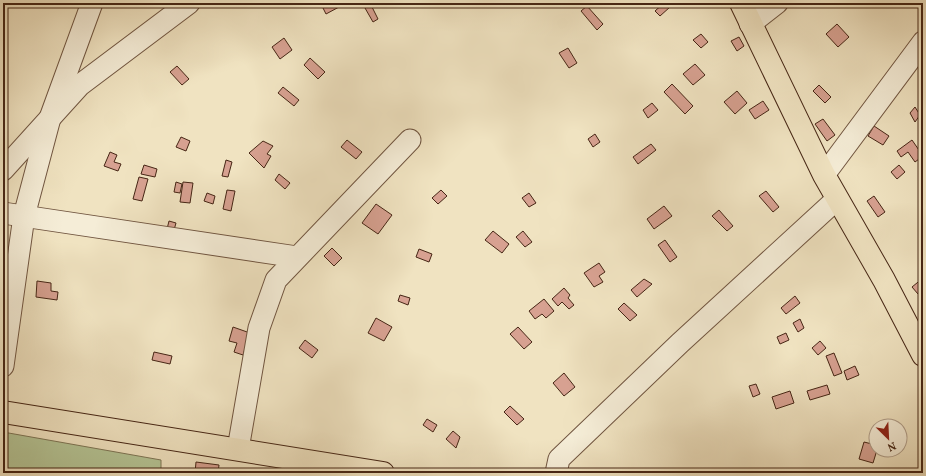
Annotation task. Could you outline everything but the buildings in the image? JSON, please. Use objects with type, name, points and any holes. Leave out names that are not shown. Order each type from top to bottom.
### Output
[{"type":"main road","points":[[741,3],[824,175],[884,280],[923,355]]},
{"type":"main road","points":[[3,412],[238,449],[350,470],[383,473]]},
{"type":"street","points":[[3,366],[24,216],[50,118],[92,3]]},
{"type":"street","points":[[3,170],[80,85],[189,3]]},
{"type":"street","points":[[750,24],[777,3]]},
{"type":"street","points":[[824,175],[923,42]]},
{"type":"street","points":[[238,449],[259,328],[276,280],[410,140]]},
{"type":"street","points":[[556,473],[559,459],[680,343],[837,199]]},
{"type":"street","points":[[3,213],[297,257]]},
{"type":"green space","points":[[3,432],[161,460],[161,473],[3,473]]}]
